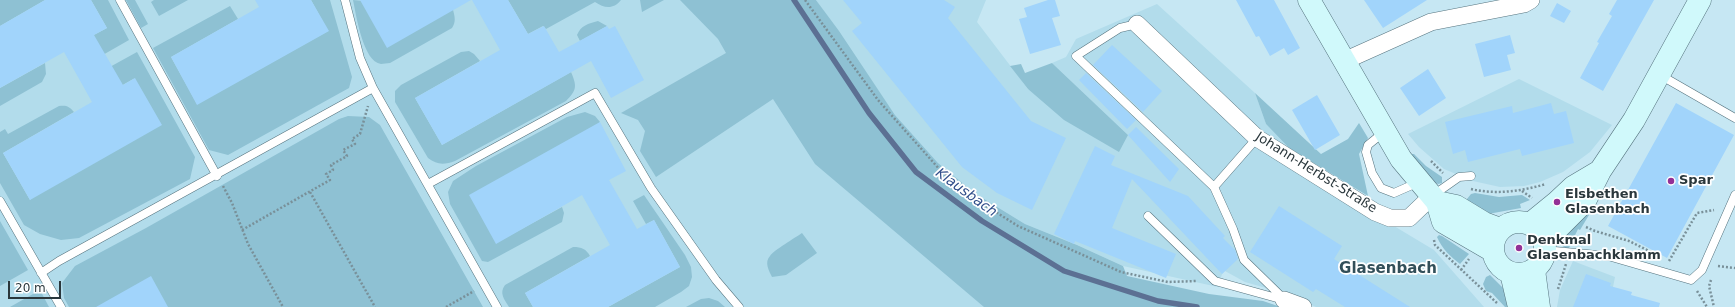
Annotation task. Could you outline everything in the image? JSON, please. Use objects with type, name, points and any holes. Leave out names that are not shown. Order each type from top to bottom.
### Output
[{"type":"main road","points":[[1309,0],[1384,131],[1402,159],[1429,194],[1443,222],[1493,251]]},
{"type":"main road","points":[[1544,246],[1539,231],[1530,224],[1521,221],[1508,224],[1500,229],[1494,238],[1493,251],[1498,263],[1504,270],[1511,273],[1528,273],[1540,264],[1544,246],[1585,201],[1600,171],[1631,125],[1700,0]]},
{"type":"main road","points":[[1530,224],[1573,187],[1600,171]]},
{"type":"main road","points":[[1429,194],[1456,206],[1484,223],[1500,229]]},
{"type":"main road","points":[[1534,270],[1539,307]]},
{"type":"main road","points":[[1511,273],[1519,307]]},
{"type":"street","points":[[1344,61],[1431,22],[1524,4],[1531,0]]},
{"type":"street","name":"Johann-Herbst-Straße","points":[[1138,24],[1257,138],[1375,212],[1390,218],[1409,218],[1429,194]]},
{"type":"street","points":[[1284,300],[1302,307]]},
{"type":"lane","points":[[120,0],[217,176]]},
{"type":"lane","points":[[345,0],[360,58],[373,88],[497,307]]},
{"type":"lane","points":[[1138,24],[1120,28],[1076,56],[1214,187],[1233,229],[1244,260],[1284,300]]},
{"type":"lane","points":[[1659,75],[1735,118]]},
{"type":"lane","points":[[41,273],[59,261],[217,176],[373,88]]},
{"type":"lane","points":[[428,184],[595,93],[651,188],[716,280],[739,307]]},
{"type":"lane","points":[[1384,131],[1368,145],[1366,152],[1372,172],[1381,188],[1394,193],[1429,194],[1453,182],[1459,177],[1471,176]]},
{"type":"lane","points":[[1214,187],[1257,138]]},
{"type":"lane","points":[[1544,246],[1608,256],[1691,280],[1702,270],[1735,196]]},
{"type":"lane","points":[[0,201],[61,307]]},
{"type":"lane","points":[[1148,216],[1215,281],[1284,300]]},
{"type":"path","points":[[805,0],[878,100],[942,171],[983,204],[1018,226],[1121,272],[1168,282],[1215,281]]},
{"type":"path","points":[[242,230],[330,180],[326,174],[333,170],[330,165],[347,156],[344,150],[355,144],[352,139],[360,134],[373,88]]},
{"type":"path","points":[[1425,156],[1457,186],[1481,192],[1522,191],[1548,184]]},
{"type":"path","points":[[217,176],[232,203],[248,244],[283,307]]},
{"type":"path","points":[[310,192],[375,307]]},
{"type":"path","points":[[1586,227],[1595,232],[1629,241],[1669,261],[1697,213],[1730,208]]},
{"type":"path","points":[[1434,238],[1435,245],[1502,307]]},
{"type":"path","points":[[1461,270],[1464,264],[1472,257]]},
{"type":"path","points":[[1717,266],[1735,268]]},
{"type":"path","points":[[1691,280],[1707,307]]},
{"type":"path","points":[[446,307],[475,291],[483,282]]},
{"type":"shaded area","points":[[0,0],[714,0],[1025,307],[0,307]]},
{"type":"shaded area","points":[[0,0],[45,0],[0,26]]},
{"type":"shaded area","points":[[91,0],[108,0],[129,40],[101,56],[90,37],[107,28]]},
{"type":"shaded area","points":[[126,0],[135,0],[148,24],[141,28]]},
{"type":"shaded area","points":[[154,0],[188,0],[159,16],[151,2]]},
{"type":"shaded area","points":[[311,0],[330,0],[352,77],[349,88],[228,155],[209,150],[153,48],[230,6],[238,19],[171,57],[197,104],[328,31]]},
{"type":"shaded area","points":[[353,0],[453,10],[455,22],[452,28],[390,63],[381,64],[369,55],[365,47],[358,26]]},
{"type":"shaded area","points":[[508,0],[621,0],[612,7],[605,7],[595,2],[546,29],[543,26],[528,34]]},
{"type":"shaded area","points":[[640,0],[664,0],[642,12]]},
{"type":"shaded area","points":[[680,0],[816,0],[839,31],[895,115],[938,163],[976,194],[1025,224],[1123,266],[1127,276],[1209,294],[1263,301],[1281,307],[984,307],[815,164],[773,99],[656,177],[640,151],[645,131],[638,120],[621,113],[726,53],[718,39]]},
{"type":"shaded area","points":[[816,0],[986,0],[977,22],[1028,89],[1128,135],[1052,63],[1066,57],[1076,39],[1157,4],[1255,93],[1266,124],[1289,148],[1284,160],[1434,250],[1484,307],[1316,307],[1284,293],[1245,282],[1225,271],[1222,274],[1218,287],[1123,266],[1025,224],[976,194],[938,163],[895,115]]},
{"type":"shaded area","points":[[598,21],[607,26],[580,41],[577,35],[581,29],[585,25]]},
{"type":"shaded area","points":[[469,51],[480,61],[415,98],[442,145],[571,72],[575,88],[566,101],[455,161],[444,164],[434,162],[428,158],[395,102],[395,91],[401,85],[461,52]]},
{"type":"shaded area","points":[[137,52],[195,157],[190,179],[79,238],[61,240],[40,234],[24,225],[0,183],[0,132],[5,129],[8,134],[59,106],[67,106],[74,112],[3,153],[30,200],[135,78],[119,87],[108,68]]},
{"type":"shaded area","points":[[45,63],[46,74],[42,82],[0,106],[0,88]]},
{"type":"shaded area","points":[[1052,63],[1128,135],[1119,152],[1064,120],[1028,89],[1010,66],[1021,64],[1025,73]]},
{"type":"shaded area","points":[[1519,79],[1612,125],[1590,152],[1563,172],[1540,182],[1524,186],[1500,187],[1473,181],[1444,169],[1419,147],[1408,134]]},
{"type":"shaded area","points":[[1255,93],[1321,154],[1348,139],[1359,123],[1368,138],[1359,154],[1368,196],[1289,148],[1266,124]]},
{"type":"shaded area","points":[[585,112],[595,116],[600,122],[496,243],[562,207],[564,213],[562,222],[488,262],[482,261],[450,204],[448,192],[453,181],[476,166],[567,117]]},
{"type":"shaded area","points":[[348,116],[369,117],[380,125],[483,307],[69,307],[64,298],[62,283],[75,266],[146,228],[339,119]]},
{"type":"shaded area","points":[[1411,154],[1414,154],[1426,166],[1442,177],[1442,183],[1438,184],[1434,182]]},
{"type":"shaded area","points":[[1475,193],[1499,197],[1522,195],[1530,200],[1520,204],[1521,208],[1488,214],[1463,204],[1471,194]]},
{"type":"shaded area","points":[[644,195],[685,255],[691,267],[692,277],[689,286],[655,307],[608,307],[680,267],[654,220],[646,224],[633,201]]},
{"type":"shaded area","points":[[1589,210],[1589,215],[1580,230],[1578,229],[1568,250],[1560,244],[1560,236]]},
{"type":"shaded area","points":[[0,221],[28,270],[0,286]]},
{"type":"shaded area","points":[[802,233],[817,253],[786,275],[772,277],[768,266],[768,258],[772,253]]},
{"type":"shaded area","points":[[1439,235],[1469,254],[1460,264],[1450,256],[1441,245],[1437,237]]},
{"type":"shaded area","points":[[573,247],[583,249],[590,256],[525,293],[533,307],[509,307],[502,293],[505,285]]},
{"type":"shaded area","points":[[1573,261],[1615,277],[1609,307],[1557,307],[1560,290]]},
{"type":"shaded area","points":[[1490,275],[1506,291],[1513,307],[1505,307],[1492,293],[1486,291],[1483,284],[1486,277]]},
{"type":"shaded area","points":[[40,290],[49,307],[10,307]]},
{"type":"shaded area","points":[[709,298],[718,301],[725,307],[686,307],[701,299]]},
{"type":"building","points":[[45,0],[91,0],[107,28],[94,35],[123,85],[135,78],[162,125],[30,200],[3,153],[92,102],[64,52],[0,88],[0,26]]},
{"type":"building","points":[[255,0],[311,0],[329,31],[197,105],[171,57],[259,7]]},
{"type":"building","points":[[360,0],[471,0],[387,48]]},
{"type":"building","points":[[472,0],[508,0],[528,34],[544,26],[559,52],[607,26],[609,29],[615,26],[644,80],[611,98],[591,61],[442,145],[415,98],[500,50]]},
{"type":"building","points":[[843,0],[944,0],[955,7],[948,18],[1031,121],[1066,138],[1032,210],[997,193],[962,167],[852,31],[862,23]]},
{"type":"building","points":[[1048,0],[1055,0],[1060,16],[1052,18],[1061,45],[1030,54],[1019,19],[1027,17],[1024,8]]},
{"type":"building","points":[[1236,0],[1274,0],[1300,48],[1288,55],[1284,48],[1270,56],[1259,36],[1256,37]]},
{"type":"building","points":[[1364,0],[1427,0],[1383,28]]},
{"type":"building","points":[[1617,0],[1654,0],[1603,91],[1580,78],[1599,43],[1597,42],[1612,16],[1609,14]]},
{"type":"building","points":[[1557,3],[1571,11],[1564,23],[1550,16]]},
{"type":"building","points":[[1510,35],[1515,53],[1507,55],[1511,70],[1484,77],[1475,44]]},
{"type":"building","points":[[1112,45],[1162,91],[1143,112],[1093,65]]},
{"type":"building","points":[[1428,69],[1446,98],[1419,116],[1400,88]]},
{"type":"building","points":[[1086,73],[1136,120],[1127,129],[1079,80]]},
{"type":"building","points":[[1317,95],[1340,135],[1315,150],[1292,110]]},
{"type":"building","points":[[1551,103],[1554,114],[1566,111],[1574,143],[1522,156],[1520,149],[1468,162],[1465,150],[1453,154],[1445,122],[1512,106],[1513,113]]},
{"type":"building","name":"Spar","points":[[1676,103],[1734,135],[1667,258],[1608,226]]},
{"type":"building","points":[[600,122],[626,171],[609,180],[637,229],[654,220],[680,267],[608,307],[533,307],[525,293],[610,245],[582,195],[496,244],[469,195]]},
{"type":"building","points":[[1136,127],[1179,169],[1170,182],[1128,135]]},
{"type":"building","points":[[1095,146],[1115,156],[1111,165],[1188,196],[1225,236],[1223,238],[1235,250],[1238,259],[1222,274],[1132,179],[1112,228],[1176,254],[1166,278],[1075,241],[1074,244],[1054,234]]},
{"type":"building","points":[[1279,206],[1342,246],[1334,259],[1410,307],[1345,307],[1316,289],[1313,292],[1250,252]]},
{"type":"building","points":[[1586,274],[1611,283],[1610,286],[1632,292],[1631,295],[1660,303],[1659,307],[1573,307]]},
{"type":"building","points":[[151,276],[168,307],[96,307]]},
{"type":"waterway","name":"Klausbach","points":[[794,0],[869,113],[916,172],[982,221],[1064,271],[1158,301],[1197,307]]},
{"type":"place","name":"Spar","points":[[1671,181]]},
{"type":"place","name":"Elsbethen Glasenbach","points":[[1557,202]]},
{"type":"place","name":"Denkmal Glasenbachklamm","points":[[1519,248]]},
{"type":"district","name":"Glasenbach","points":[[1388,269]]}]
